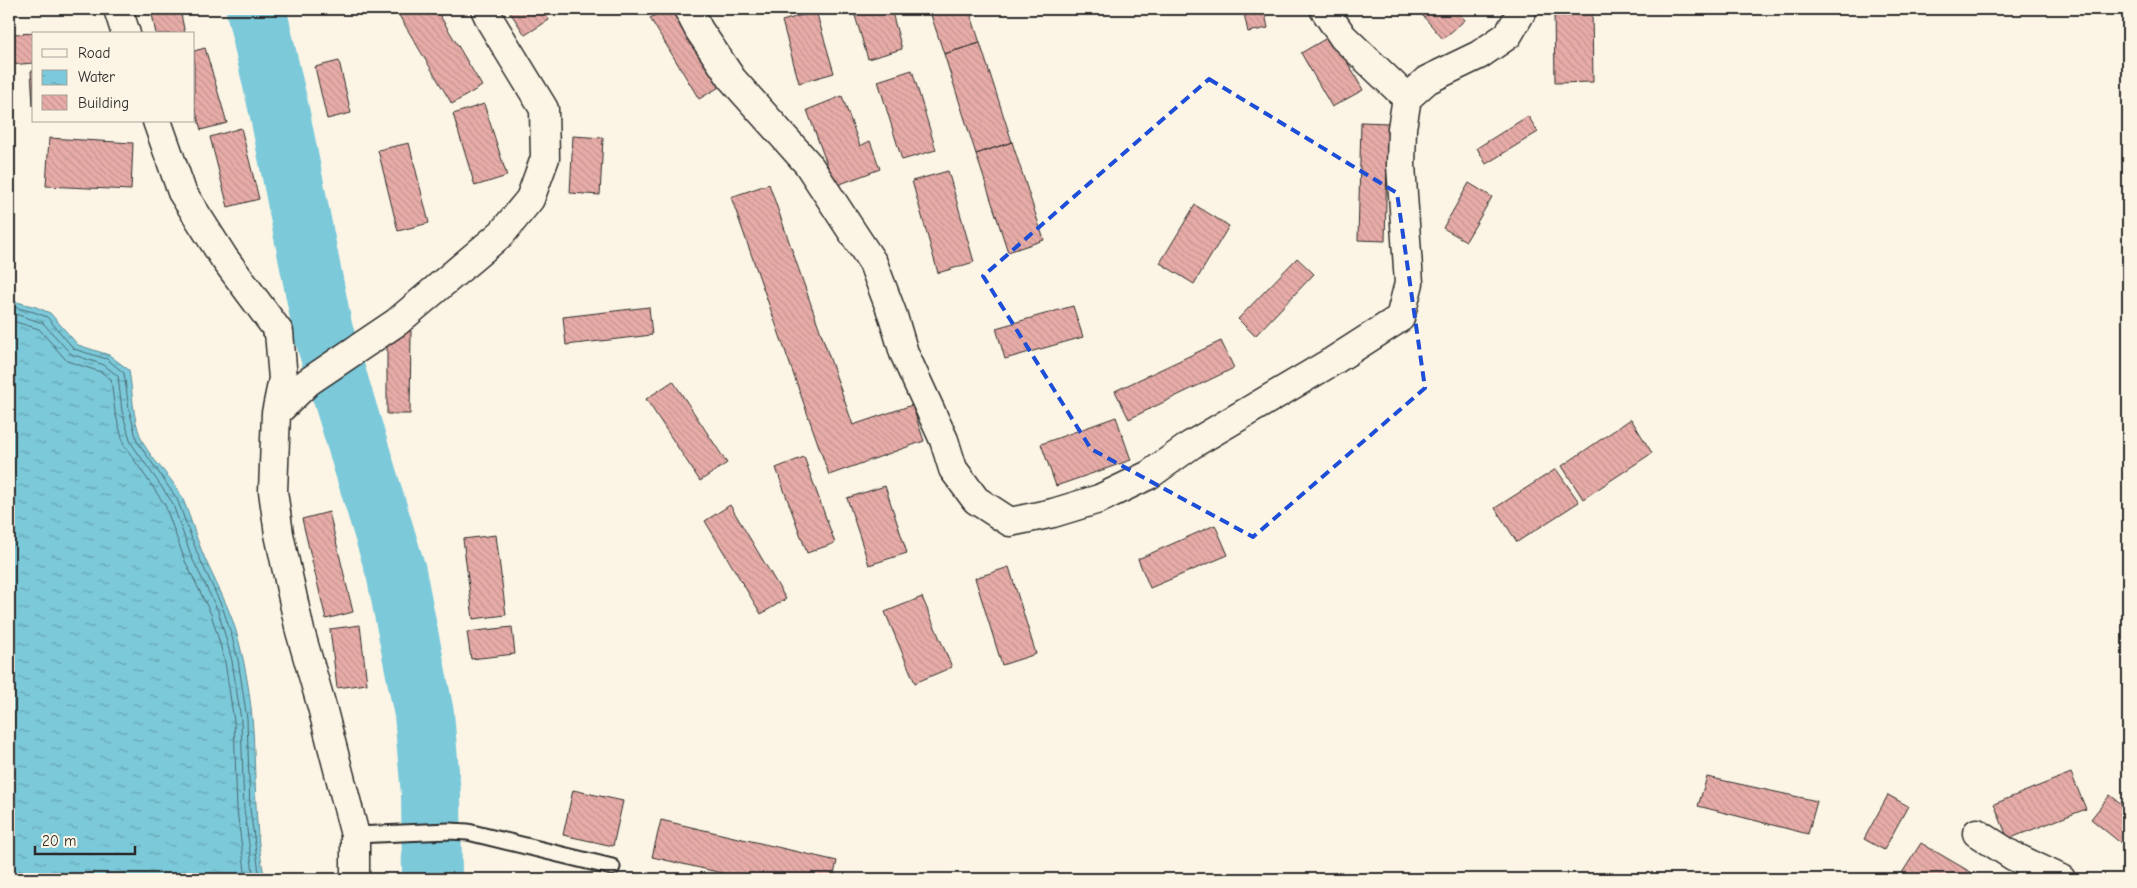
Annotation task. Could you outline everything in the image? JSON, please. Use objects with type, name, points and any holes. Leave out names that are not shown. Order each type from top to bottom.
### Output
[{"type":"street","points":[[118,9],[125,32]]},
{"type":"street","points":[[276,414],[308,382],[397,322],[502,233],[530,198],[545,158],[544,109],[485,9]]},
{"type":"street","points":[[688,9],[732,79],[808,164],[873,263],[893,316],[904,353],[944,440],[953,469],[976,500],[1010,522],[1053,513],[1099,499],[1149,475],[1190,444],[1332,361],[1400,318],[1409,283],[1401,165],[1402,128],[1407,98],[1427,80],[1479,55],[1508,35],[1523,9]]},
{"type":"street","points":[[1324,9],[1343,37],[1407,98]]},
{"type":"street","points":[[157,122],[182,192],[224,258],[279,332],[284,379],[276,414],[274,490],[279,534],[300,631],[355,835],[355,879]]},
{"type":"street","points":[[1977,833],[2013,856],[2061,879]]},
{"type":"lane","points":[[355,835],[449,831],[468,832],[612,867]]},
{"type":"highlighted area","points":[[1209,79],[1397,193],[1425,388],[1253,537],[1091,449],[983,276]]},
{"type":"water","points":[[9,300],[50,313],[78,345],[109,355],[129,370],[134,413],[141,438],[182,497],[200,547],[229,611],[240,645],[251,705],[258,831],[265,879],[9,879]]},
{"type":"building","points":[[151,9],[180,9],[185,32],[156,32]]},
{"type":"building","points":[[403,9],[436,9],[482,86],[452,104],[397,12]]},
{"type":"building","points":[[508,9],[542,9],[549,20],[525,35]]},
{"type":"building","points":[[666,9],[674,9],[721,86],[699,99],[650,18]]},
{"type":"building","points":[[853,9],[891,9],[902,49],[868,59]]},
{"type":"building","points":[[929,9],[969,9],[980,43],[944,54]]},
{"type":"building","points":[[1243,9],[1264,9],[1268,28],[1248,32]]},
{"type":"building","points":[[1417,9],[1455,9],[1465,20],[1443,39]]},
{"type":"building","points":[[1554,9],[1592,9],[1593,82],[1555,83]]},
{"type":"building","points":[[816,11],[834,73],[799,83],[782,21]]},
{"type":"building","points":[[32,33],[32,63],[9,65],[9,34]]},
{"type":"building","points":[[1332,35],[1363,90],[1332,107],[1301,53]]},
{"type":"building","points":[[980,43],[1012,142],[976,154],[944,54]]},
{"type":"building","points":[[205,48],[227,123],[201,130],[195,109],[195,51]]},
{"type":"building","points":[[339,61],[351,113],[327,119],[315,67]]},
{"type":"building","points":[[912,70],[936,150],[902,160],[878,81]]},
{"type":"building","points":[[842,96],[860,146],[870,141],[880,169],[835,186],[807,110]]},
{"type":"building","points":[[484,104],[507,176],[475,186],[453,114]]},
{"type":"building","points":[[1528,116],[1538,132],[1486,164],[1477,148]]},
{"type":"building","points":[[1361,122],[1388,123],[1385,241],[1358,240]]},
{"type":"building","points":[[241,128],[259,199],[228,207],[210,137]]},
{"type":"building","points":[[573,136],[603,138],[600,195],[570,193]]},
{"type":"building","points":[[49,138],[133,143],[131,190],[46,186]]},
{"type":"building","points":[[1012,142],[1044,240],[1008,252],[976,154]]},
{"type":"building","points":[[409,143],[429,223],[398,231],[378,150]]},
{"type":"building","points":[[948,171],[974,262],[938,273],[912,181]]},
{"type":"building","points":[[1469,183],[1492,197],[1466,241],[1443,228]]},
{"type":"building","points":[[769,184],[853,425],[912,405],[924,441],[829,475],[731,197]]},
{"type":"building","points":[[1195,205],[1229,226],[1194,284],[1160,263]]},
{"type":"building","points":[[1297,258],[1314,274],[1255,336],[1238,319]]},
{"type":"building","points":[[1073,306],[1083,337],[1005,359],[996,328]]},
{"type":"building","points":[[649,307],[652,335],[566,345],[563,317]]},
{"type":"building","points":[[387,331],[411,331],[410,414],[387,414]]},
{"type":"building","points":[[1221,341],[1234,368],[1129,419],[1115,391]]},
{"type":"building","points":[[673,381],[727,463],[700,481],[646,399]]},
{"type":"building","points":[[1116,417],[1131,460],[1056,486],[1041,444]]},
{"type":"building","points":[[1631,419],[1652,453],[1583,499],[1562,466]]},
{"type":"building","points":[[804,457],[835,543],[807,553],[776,468]]},
{"type":"building","points":[[1556,469],[1579,502],[1517,542],[1495,508]]},
{"type":"building","points":[[885,486],[907,553],[869,565],[847,498]]},
{"type":"building","points":[[730,505],[786,599],[761,614],[705,521]]},
{"type":"building","points":[[329,512],[353,612],[326,619],[302,519]]},
{"type":"building","points":[[1215,525],[1228,555],[1150,588],[1138,559]]},
{"type":"building","points":[[496,535],[506,615],[473,619],[463,539]]},
{"type":"building","points":[[1009,567],[1036,654],[1002,665],[975,578]]},
{"type":"building","points":[[922,597],[952,667],[915,683],[885,612]]},
{"type":"building","points":[[360,625],[367,684],[337,688],[330,629]]},
{"type":"building","points":[[512,627],[515,654],[471,659],[467,632]]},
{"type":"building","points":[[2071,773],[2086,809],[2008,839],[1994,804]]},
{"type":"building","points":[[1707,777],[1817,801],[1808,834],[1698,806]]},
{"type":"building","points":[[573,790],[623,801],[613,846],[563,835]]},
{"type":"building","points":[[1888,795],[1908,806],[1884,850],[1864,839]]},
{"type":"building","points":[[2110,795],[2128,809],[2128,849],[2091,819]]},
{"type":"building","points":[[661,820],[837,861],[833,879],[748,879],[652,857]]},
{"type":"building","points":[[1921,843],[1979,877],[1978,879],[1913,879],[1902,873]]},
{"type":"waterway","points":[[256,9],[279,110],[323,331],[396,572],[424,714],[431,794],[432,879]]}]
